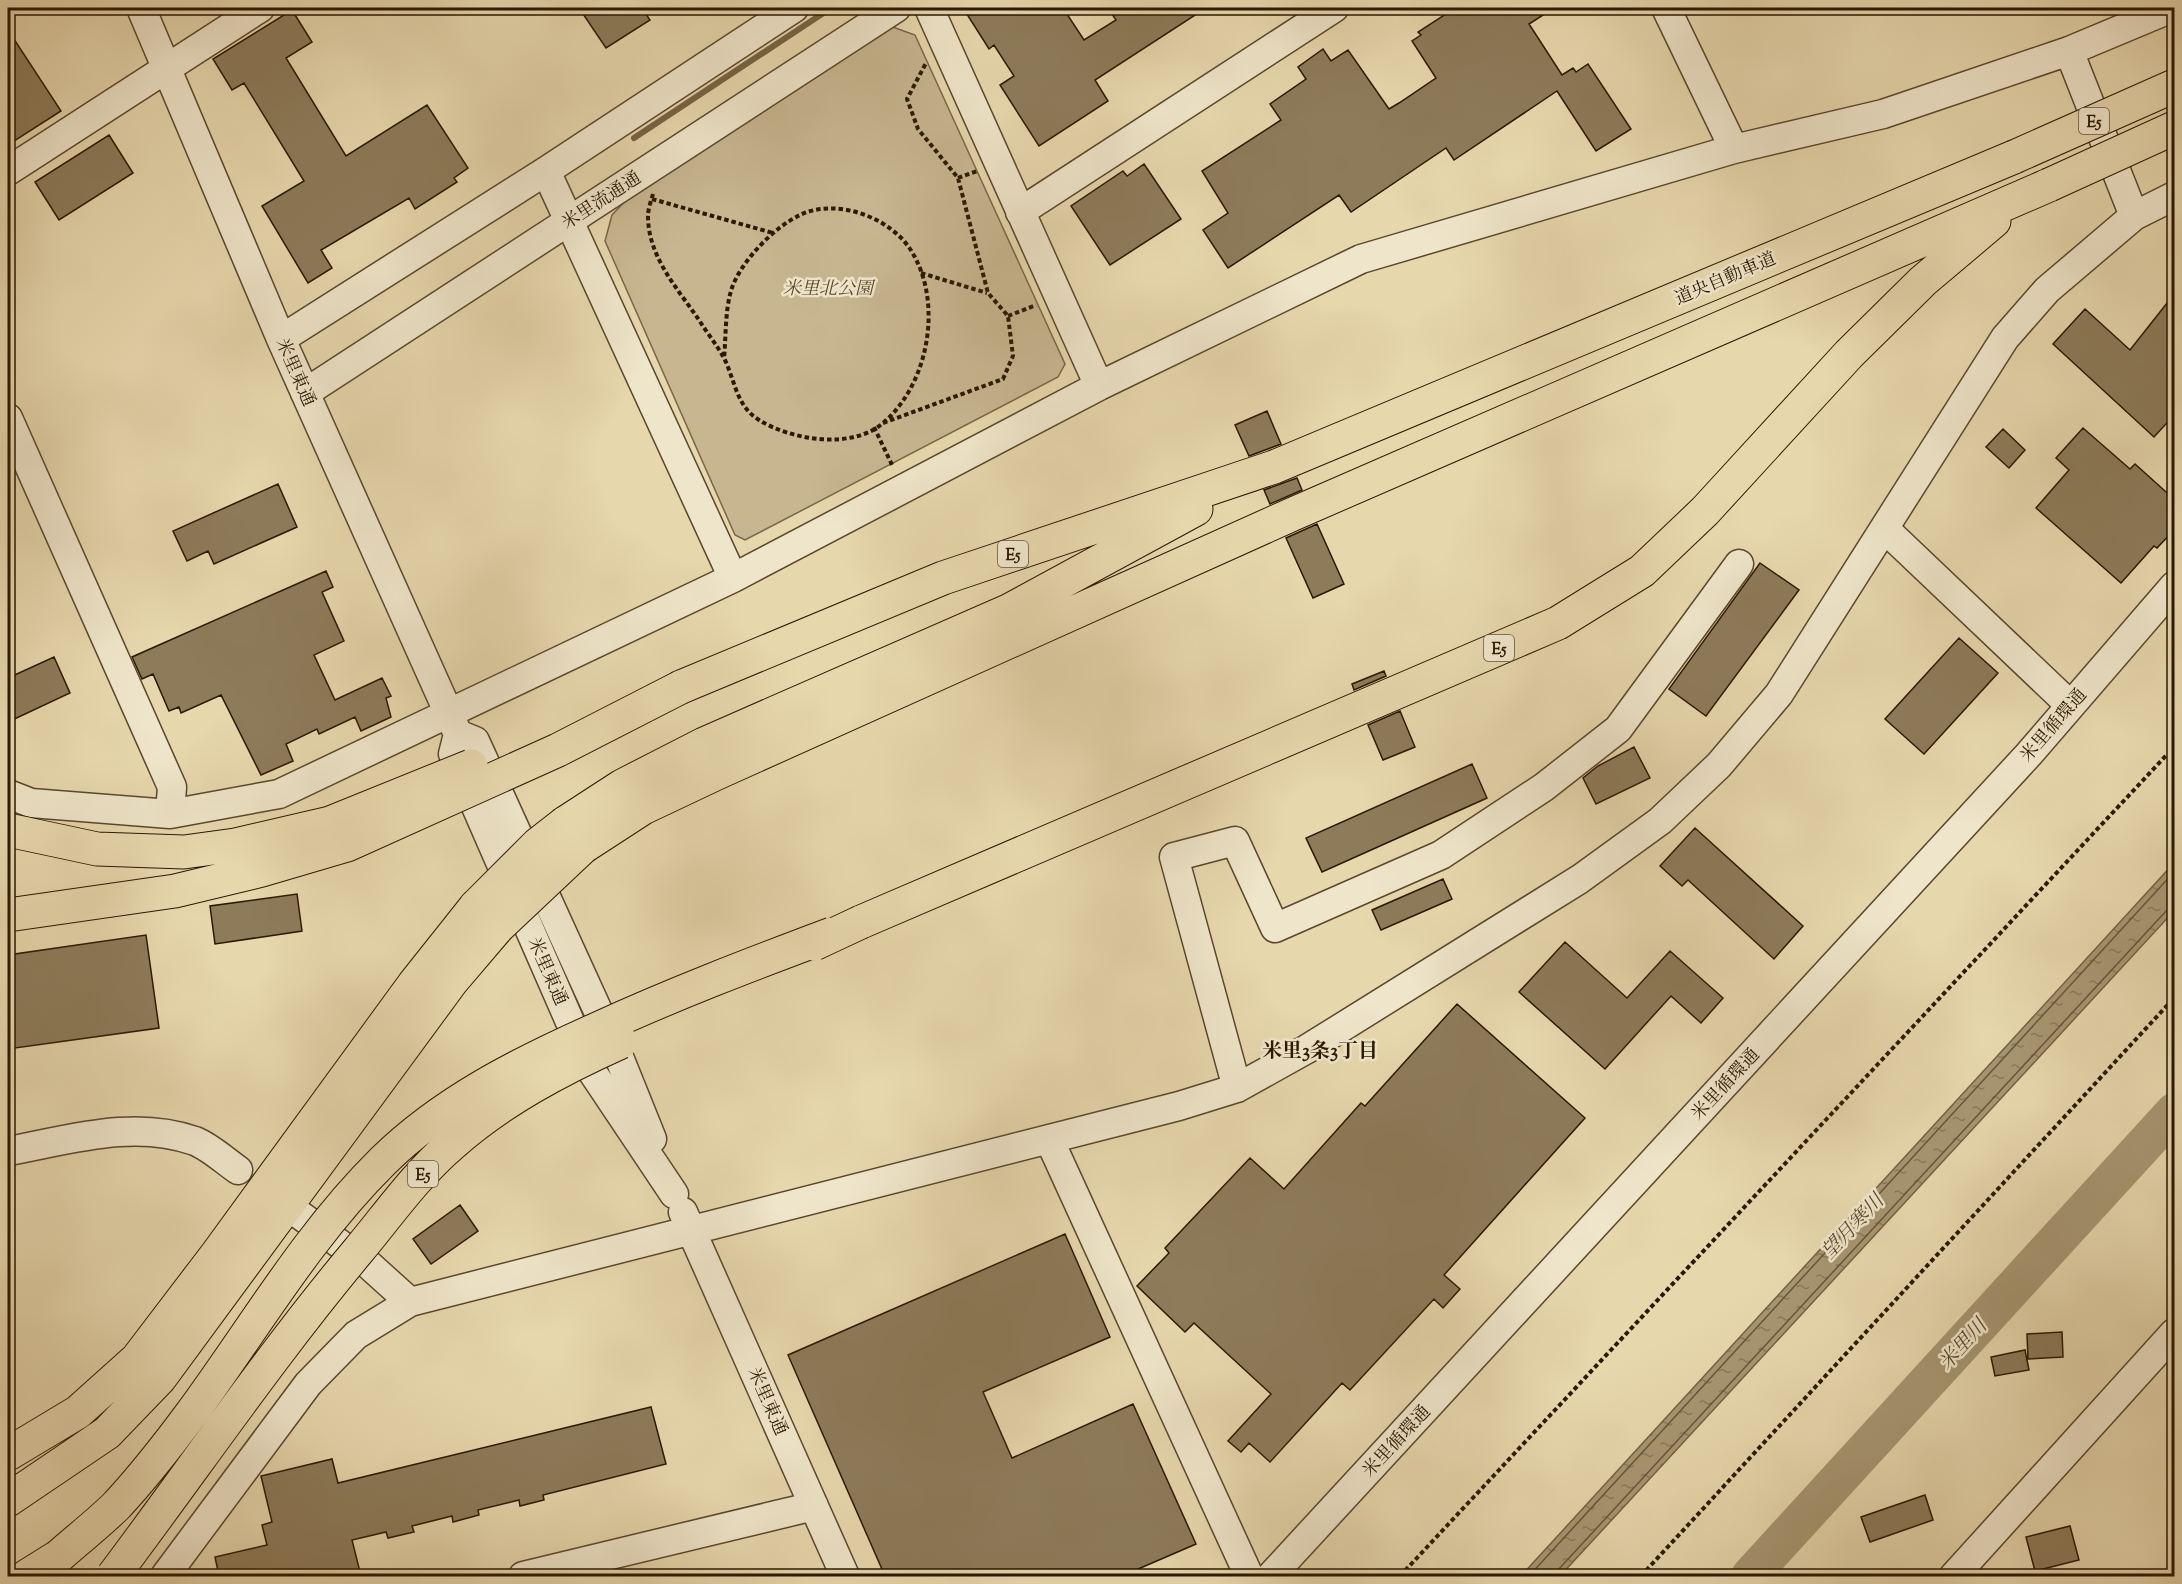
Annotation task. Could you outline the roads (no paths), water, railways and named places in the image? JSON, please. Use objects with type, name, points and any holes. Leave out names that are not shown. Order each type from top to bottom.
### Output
[{"type":"highway","name":"道央自動車道","points":[[1274,467],[2014,157],[2175,86]]},
{"type":"highway","name":"E5","points":[[574,835],[643,808],[1293,514],[2020,199],[2175,128]]},
{"type":"highway","name":"E5","points":[[113,1576],[296,1325],[450,1145],[497,1110],[550,1077],[696,1007],[846,928],[1558,623],[1650,564],[1706,511],[1849,354],[1923,281],[2020,199]]},
{"type":"highway","name":"E5","points":[[8,915],[175,891],[262,870],[347,845],[558,750],[681,687],[757,654],[944,578],[1274,467]]},
{"type":"highway","points":[[8,1454],[78,1412],[137,1359],[217,1254],[414,984],[574,835],[622,786],[704,744],[1010,610],[1274,467]]},
{"type":"highway","points":[[8,830],[97,849],[184,852],[235,845],[330,823],[558,730],[681,687]]},
{"type":"highway","points":[[8,1500],[107,1433],[160,1378],[452,981],[487,916]]},
{"type":"highway","points":[[27,1576],[59,1556],[116,1506],[190,1415],[260,1314],[343,1205],[383,1161],[428,1123],[479,1087],[547,1052],[687,988],[846,928]]},
{"type":"street","name":"米里東通","points":[[141,8],[305,393],[454,724],[475,741],[619,1057],[674,1194],[845,1576]]},
{"type":"street","points":[[8,171],[260,8]]},
{"type":"street","points":[[281,339],[546,171],[794,8]]},
{"type":"street","name":"米里流通通","points":[[305,393],[896,8]]},
{"type":"street","points":[[929,8],[1099,386]]},
{"type":"street","points":[[1020,212],[1334,8]]},
{"type":"street","points":[[1666,8],[1734,149]]},
{"type":"street","points":[[8,794],[31,803],[170,814],[279,794],[454,724],[1099,386],[1361,259],[1734,149],[1883,114],[2069,51],[2172,8]]},
{"type":"street","points":[[2069,51],[2134,216]]},
{"type":"street","points":[[546,171],[734,578]]},
{"type":"street","points":[[165,1576],[308,1384],[356,1335],[410,1302],[1179,1106],[1237,1088],[1307,1049],[1580,879],[1660,821],[1719,765],[1779,694],[1886,530],[2005,338],[2047,290],[2134,216],[2175,196]]},
{"type":"street","points":[[8,418],[172,787],[170,814]]},
{"type":"street","points":[[1886,530],[2070,705]]},
{"type":"street","points":[[1237,1088],[1174,857],[1235,841],[1275,928],[1441,855],[1544,787],[1618,729],[1739,564]]},
{"type":"street","name":"米里循環通","points":[[1271,1576],[2021,763],[2175,586]]},
{"type":"street","points":[[8,1151],[126,1130],[167,1134],[197,1142],[238,1170]]},
{"type":"street","points":[[1049,1138],[1250,1576]]},
{"type":"street","points":[[300,1215],[369,1265],[410,1302]]},
{"type":"street","points":[[1954,1576],[2175,1333]]},
{"type":"street","points":[[523,1576],[814,1506]]},
{"type":"water","name":"望月寒川","points":[[2174,863],[2174,911],[1560,1576],[1521,1576]]},
{"type":"waterway","points":[[634,138],[831,8]]},
{"type":"waterway","name":"米里川","points":[[1750,1576],[2174,1112]]},
{"type":"district","name":"米里3条3丁目","points":[[1320,1050]]},
{"type":"park label","name":"米里北公園","points":[[828,288]]}]
